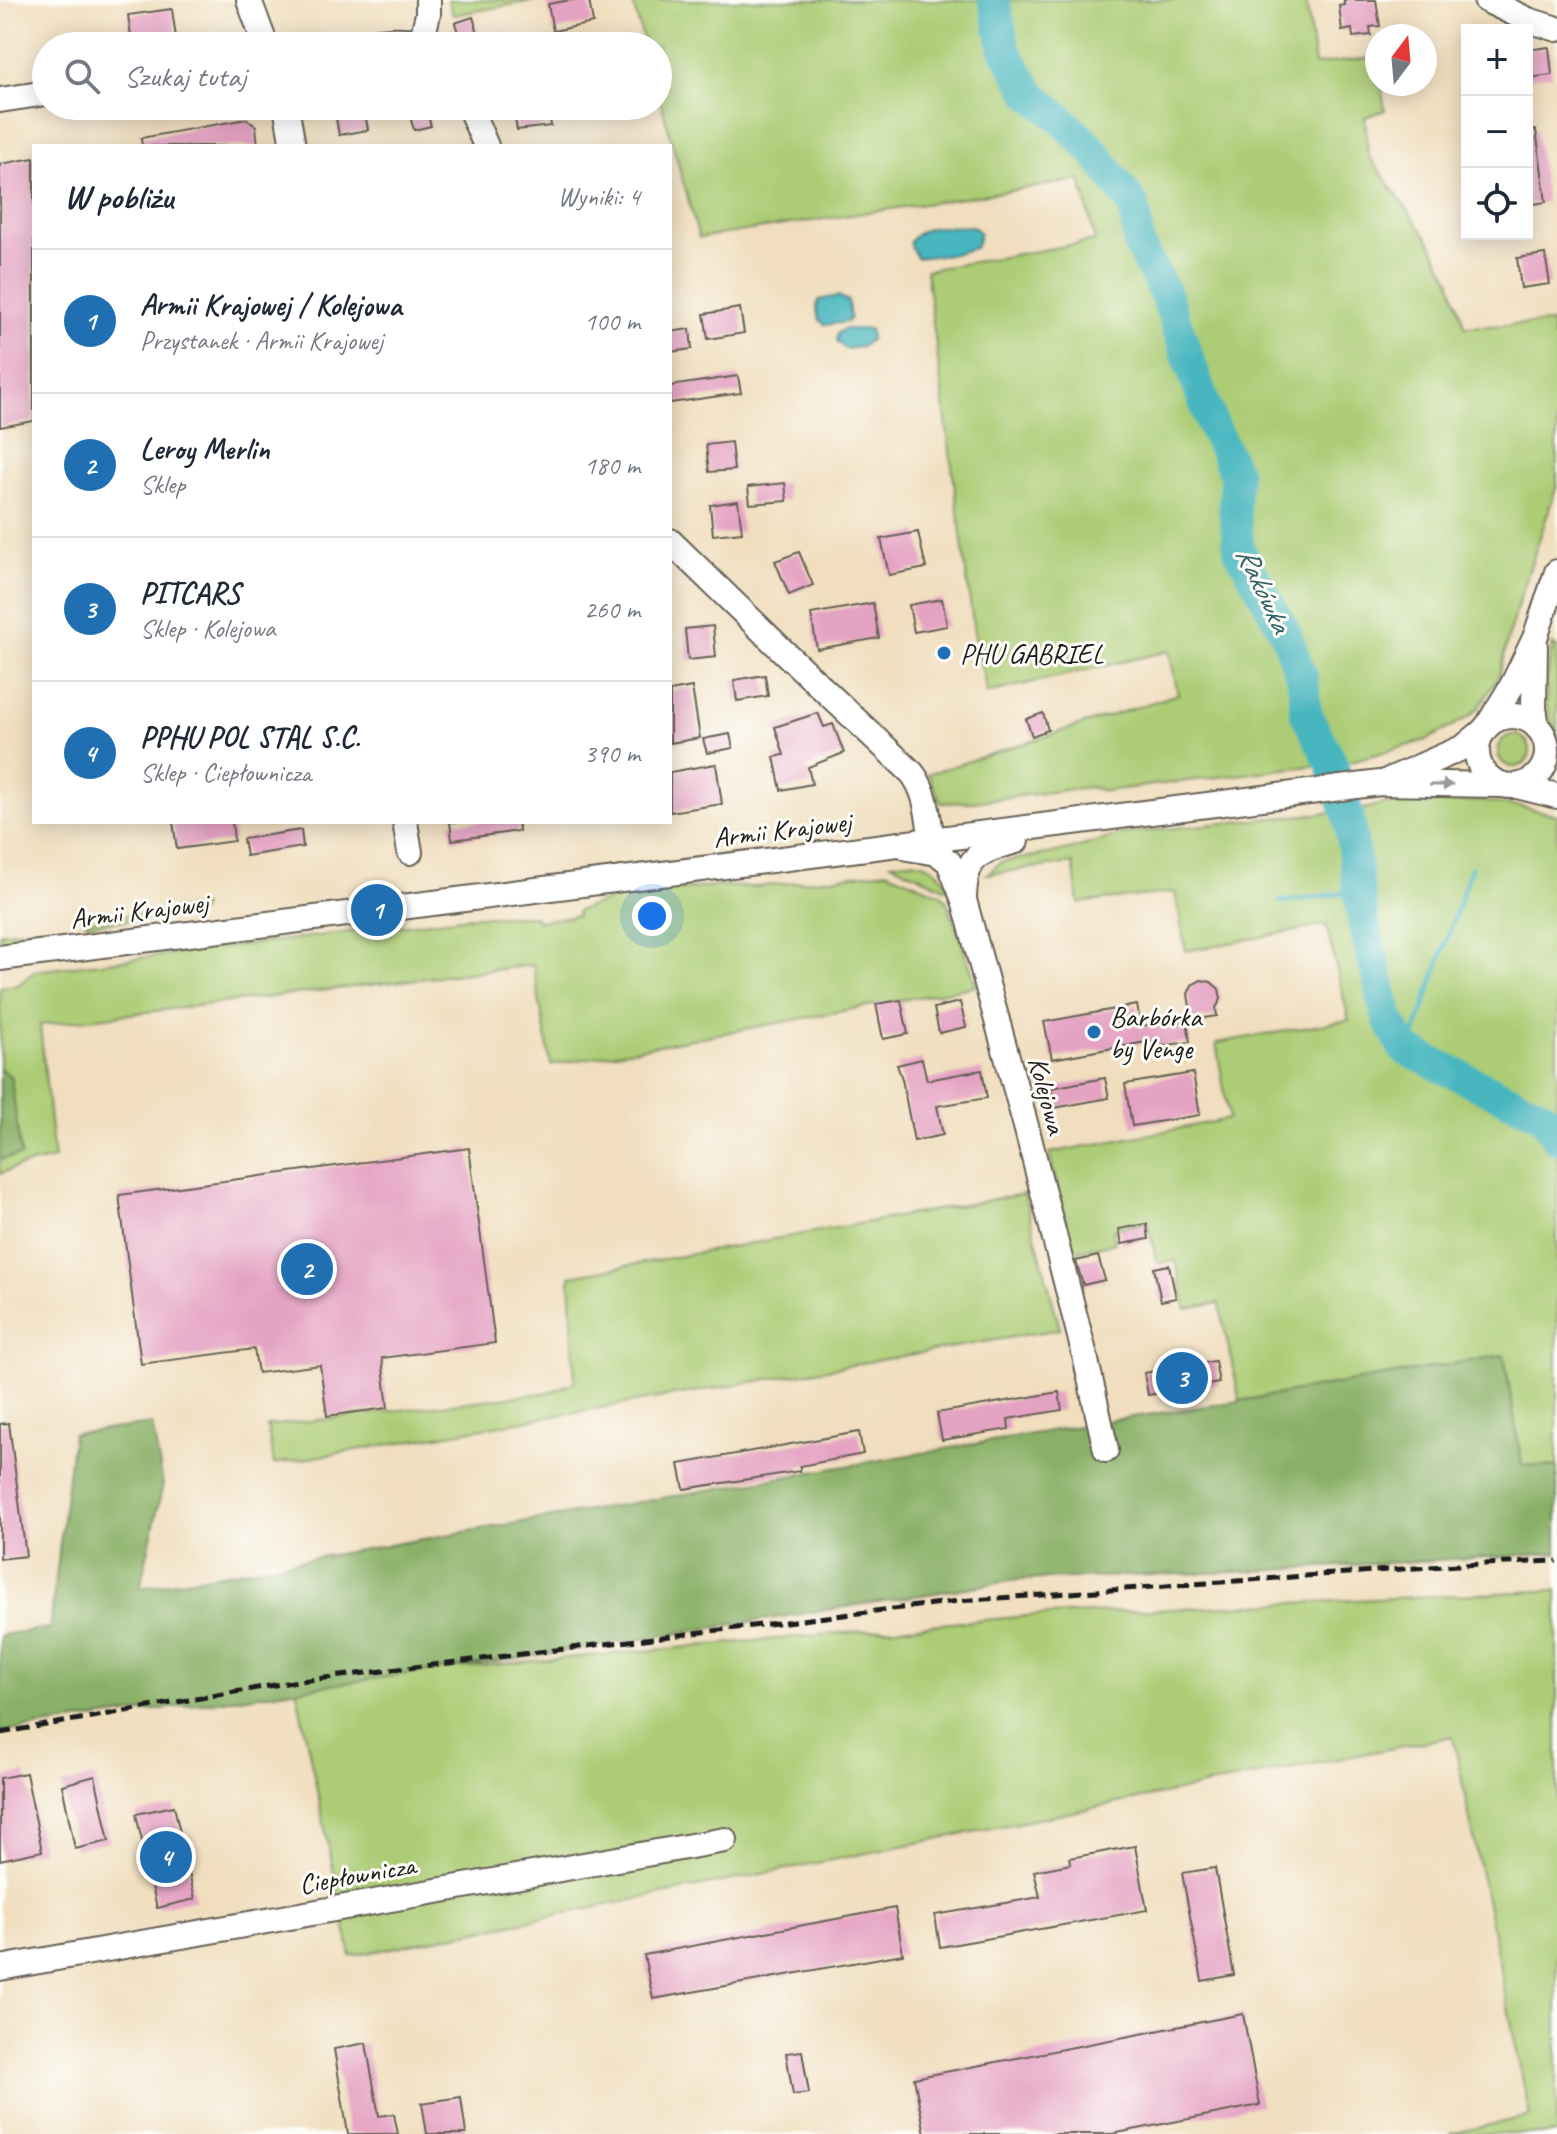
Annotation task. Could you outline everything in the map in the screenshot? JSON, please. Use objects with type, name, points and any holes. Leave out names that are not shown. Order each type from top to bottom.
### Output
[{"type":"street","points":[[249,0],[261,32]]},
{"type":"street","points":[[426,32],[428,0]]},
{"type":"street","points":[[1486,0],[1528,20],[1557,29]]},
{"type":"street","points":[[1,95],[32,94]]},
{"type":"street","points":[[288,120],[293,144]]},
{"type":"street","points":[[475,120],[485,144]]},
{"type":"street","points":[[672,543],[912,773],[922,789],[932,840]]},
{"type":"street","points":[[1485,729],[1498,719],[1508,717],[1529,721],[1543,734],[1552,756],[1534,779],[1509,786],[1486,775],[1477,759],[1478,741],[1485,729],[1513,684],[1535,638],[1557,572]]},
{"type":"street","points":[[1535,638],[1537,727]]},
{"type":"street","name":"Armii Krajowej","points":[[1380,783],[1464,747],[1485,729]]},
{"type":"street","name":"Armii Krajowej","points":[[0,958],[1380,783],[1509,786],[1557,796]]},
{"type":"street","points":[[927,809],[943,819],[959,823],[1079,823]]},
{"type":"street","points":[[894,845],[915,829],[927,809]]},
{"type":"street","points":[[964,900],[964,876],[968,867],[990,848],[1079,823]]},
{"type":"street","points":[[405,824],[410,852]]},
{"type":"street","name":"Kolejowa","points":[[894,845],[937,853],[949,862],[964,900],[1030,1141],[1106,1450]]},
{"type":"street","name":"Ciepłownicza","points":[[0,1968],[725,1840]]},
{"type":"green space","points":[[448,0],[538,0],[453,15]]},
{"type":"green space","points":[[632,0],[1306,0],[1315,65],[1365,59],[1365,96],[1383,96],[1385,110],[1365,117],[1368,155],[1429,240],[1450,279],[1465,327],[1552,323],[1554,338],[1557,338],[1557,485],[1511,626],[1499,675],[1479,707],[1469,717],[1427,740],[1351,761],[1105,791],[1089,787],[941,803],[928,774],[1178,694],[1169,651],[987,693],[974,632],[926,270],[1095,241],[1081,180],[699,238],[666,120],[672,120],[672,32],[641,32]]},
{"type":"green space","points":[[1553,645],[1557,647],[1557,737],[1548,714],[1546,691]]},
{"type":"green space","points":[[1514,735],[1526,739],[1530,751],[1526,763],[1514,767],[1502,763],[1498,751],[1502,739]]},
{"type":"green space","points":[[1480,801],[1557,815],[1557,1467],[1522,1465],[1504,1355],[1240,1401],[1219,1303],[1186,1309],[1176,1261],[1157,1263],[1148,1222],[1113,1229],[1115,1243],[1074,1252],[1049,1153],[1229,1119],[1216,1043],[1349,1020],[1326,925],[1186,951],[1175,892],[1079,903],[1073,863],[987,874],[1001,862],[1069,850],[1125,833],[1364,809],[1382,804]]},
{"type":"green space","points":[[905,861],[933,867],[949,890],[891,863]]},
{"type":"green space","points":[[887,871],[941,894],[946,900],[977,986],[551,1065],[533,965],[40,1025],[54,1159],[0,1174],[0,987],[18,985],[35,971],[478,916],[535,916],[537,921],[577,916],[577,911],[618,897],[714,886],[756,887]]},
{"type":"green space","points":[[203,906],[196,915],[88,924],[84,921]]},
{"type":"green space","points":[[47,927],[50,938],[47,942],[0,947],[0,933]]},
{"type":"green space","points":[[0,1068],[11,1077],[21,1156],[0,1159]]},
{"type":"green space","points":[[1024,1194],[1060,1329],[274,1464],[267,1426],[550,1392],[575,1382],[570,1276]]},
{"type":"green space","points":[[1504,1355],[1522,1465],[1557,1467],[1557,1553],[1235,1572],[1017,1580],[527,1657],[0,1732],[0,1635],[50,1628],[73,1434],[152,1424],[163,1484],[140,1588]]},
{"type":"green space","points":[[1557,1590],[1557,2134],[1449,2134],[1530,2116],[1453,1736],[351,1956],[295,1683],[1028,1616]]},
{"type":"water","points":[[972,226],[980,233],[975,248],[953,254],[917,258],[909,243],[929,228]]},
{"type":"water","points":[[838,296],[848,301],[850,318],[847,322],[825,325],[818,314],[819,300]]},
{"type":"water","points":[[845,329],[870,329],[871,339],[861,347],[845,349],[837,339],[838,333]]},
{"type":"building","points":[[589,0],[593,23],[553,31],[548,4]]},
{"type":"building","points":[[1344,0],[1376,0],[1380,24],[1365,24],[1365,36],[1353,37],[1352,29],[1342,31],[1339,6],[1344,5]]},
{"type":"building","points":[[172,9],[175,32],[130,32],[128,15]]},
{"type":"building","points":[[473,17],[478,32],[458,32],[455,23]]},
{"type":"building","points":[[1549,47],[1552,75],[1533,77],[1533,49]]},
{"type":"building","points":[[247,120],[256,126],[258,144],[142,144],[141,138]]},
{"type":"building","points":[[336,120],[366,120],[368,130],[339,135]]},
{"type":"building","points":[[411,120],[429,120],[431,126],[414,130]]},
{"type":"building","points":[[515,120],[550,120],[551,126],[517,130]]},
{"type":"building","points":[[1533,130],[1536,130],[1546,202],[1533,204],[1533,168]]},
{"type":"building","points":[[32,158],[32,421],[0,427],[0,164]]},
{"type":"building","points":[[1545,254],[1550,284],[1521,288],[1517,258]]},
{"type":"building","points":[[740,308],[744,333],[708,339],[704,314]]},
{"type":"building","points":[[690,329],[692,349],[672,352],[672,332]]},
{"type":"building","points":[[738,376],[741,393],[672,403],[672,386]]},
{"type":"building","points":[[731,442],[734,470],[709,472],[706,445]]},
{"type":"building","points":[[785,483],[787,501],[750,504],[748,487]]},
{"type":"building","points":[[738,501],[742,532],[713,535],[710,505]]},
{"type":"building","points":[[918,532],[926,568],[889,575],[881,539]]},
{"type":"building","points":[[799,552],[813,585],[789,595],[775,561]]},
{"type":"building","points":[[942,599],[947,626],[914,632],[909,605]]},
{"type":"building","points":[[873,603],[879,638],[817,649],[811,614]]},
{"type":"building","points":[[713,626],[716,657],[688,660],[685,629]]},
{"type":"building","points":[[765,675],[768,696],[737,701],[734,680]]},
{"type":"building","points":[[692,687],[700,738],[672,743],[672,691]]},
{"type":"building","points":[[818,713],[824,727],[833,724],[844,753],[808,767],[812,784],[781,790],[774,757],[784,755],[775,727]]},
{"type":"building","points":[[1043,713],[1048,730],[1032,736],[1026,719]]},
{"type":"building","points":[[730,734],[733,748],[707,753],[703,739]]},
{"type":"building","points":[[716,764],[722,804],[672,812],[672,772]]},
{"type":"building","points":[[173,824],[232,824],[234,841],[177,849]]},
{"type":"building","points":[[450,824],[518,824],[519,831],[452,840]]},
{"type":"building","points":[[301,830],[303,847],[246,856],[243,839]]},
{"type":"building","points":[[1201,980],[1211,982],[1219,989],[1221,999],[1216,1008],[1217,1016],[1192,1020],[1188,994],[1192,985]]},
{"type":"building","points":[[901,1000],[908,1034],[883,1039],[876,1004]]},
{"type":"building","points":[[960,1002],[966,1027],[939,1033],[934,1008]]},
{"type":"building","name":"Barbórka by Venge","points":[[1137,1005],[1141,1026],[1187,1020],[1190,1042],[1153,1047],[1152,1041],[1052,1059],[1044,1022]]},
{"type":"building","points":[[922,1059],[927,1080],[982,1070],[987,1098],[937,1106],[943,1135],[914,1141],[897,1065]]},
{"type":"building","points":[[1193,1073],[1200,1115],[1132,1126],[1125,1084]]},
{"type":"building","points":[[1105,1078],[1109,1098],[1054,1108],[1051,1088]]},
{"type":"building","points":[[469,1148],[495,1343],[382,1358],[388,1408],[327,1416],[320,1365],[258,1373],[254,1349],[141,1364],[119,1195]]},
{"type":"building","points":[[1147,1224],[1149,1239],[1122,1244],[1119,1229]]},
{"type":"building","points":[[1098,1256],[1105,1280],[1083,1285],[1076,1261]]},
{"type":"building","points":[[1169,1265],[1176,1298],[1161,1301],[1154,1268]]},
{"type":"building","points":[[1215,1361],[1219,1383],[1148,1395],[1144,1373]]},
{"type":"building","points":[[1059,1392],[1062,1410],[1008,1419],[1009,1429],[942,1440],[937,1413]]},
{"type":"building","points":[[9,1423],[26,1556],[0,1559],[0,1424]]},
{"type":"building","points":[[859,1432],[863,1454],[800,1466],[800,1471],[684,1489],[679,1464]]},
{"type":"building","points":[[26,1773],[42,1851],[0,1860],[0,1778]]},
{"type":"building","points":[[95,1776],[109,1841],[75,1849],[62,1785]]},
{"type":"building","points":[[174,1806],[195,1899],[157,1908],[136,1814]]},
{"type":"building","points":[[1135,1846],[1147,1910],[940,1947],[935,1915],[1040,1897],[1034,1871],[1071,1864],[1070,1858]]},
{"type":"building","points":[[1215,1868],[1234,1975],[1202,1981],[1182,1873]]},
{"type":"building","points":[[895,1908],[903,1954],[653,1999],[644,1955]]},
{"type":"building","points":[[1243,2014],[1260,2105],[1112,2134],[925,2134],[914,2078]]},
{"type":"building","points":[[366,2043],[379,2116],[394,2114],[398,2134],[348,2134],[334,2049]]},
{"type":"building","points":[[802,2051],[809,2093],[793,2095],[786,2053]]},
{"type":"building","points":[[461,2097],[466,2134],[427,2134],[422,2103]]},
{"type":"waterway","name":"Rakówka","points":[[994,0],[1005,50],[1030,93],[1094,152],[1134,206],[1139,245],[1166,296],[1213,427],[1236,474],[1234,506],[1239,550],[1285,632],[1303,681],[1306,714],[1331,762],[1349,818],[1363,921],[1388,1018],[1404,1049],[1544,1116],[1557,1138]]},
{"type":"waterway","points":[[1404,1049],[1413,1039],[1471,868]]},
{"type":"waterway","points":[[1280,902],[1359,891]]},
{"type":"railway","points":[[0,1733],[292,1682],[958,1601],[1458,1565],[1557,1561]]},
{"type":"place","name":"PHU GABRIEL","points":[[944,653]]},
{"type":"place","name":"Armii Krajowej / Kolejowa","points":[[377,910]]},
{"type":"place","name":"Barbórka by Venge","points":[[1094,1032]]},
{"type":"place","name":"Leroy Merlin","points":[[307,1269]]},
{"type":"place","name":"PITCARS","points":[[1182,1378]]},
{"type":"place","name":"PPHU POL STAL S.C.","points":[[166,1857]]}]
